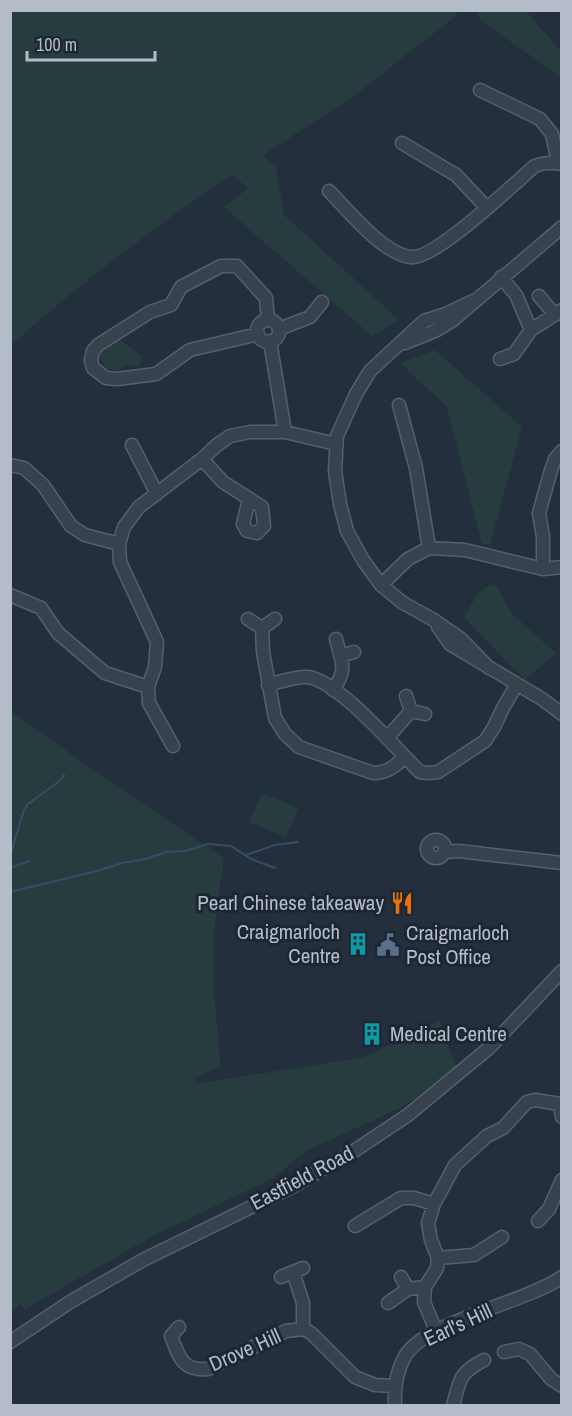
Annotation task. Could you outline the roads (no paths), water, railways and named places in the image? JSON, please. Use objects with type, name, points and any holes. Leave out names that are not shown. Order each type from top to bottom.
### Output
[{"type":"street","points":[[329,191],[386,247],[410,257],[431,252],[536,166],[560,163],[557,136],[540,119],[480,90]]},
{"type":"street","points":[[402,143],[456,176],[487,208]]},
{"type":"street","points":[[561,227],[473,301],[446,314],[424,321],[370,370],[337,436],[335,471],[347,531],[363,560],[381,585],[403,603],[432,619],[450,644],[542,699],[561,714]]},
{"type":"street","points":[[258,334],[190,350],[156,374],[117,379],[106,378],[93,368],[91,360],[93,351],[98,345],[150,312],[171,305],[181,287],[221,266],[237,266],[266,298],[268,320]]},
{"type":"street","points":[[501,277],[516,296],[531,330]]},
{"type":"street","points":[[500,359],[514,354],[531,330],[558,313],[539,296]]},
{"type":"street","points":[[279,328],[310,317],[322,302]]},
{"type":"street","points":[[268,320],[274,321],[279,328],[277,337],[270,341],[261,338],[258,334],[258,327],[262,322],[268,320]]},
{"type":"street","points":[[270,341],[285,432]]},
{"type":"street","points":[[399,405],[416,468],[429,548]]},
{"type":"street","points":[[173,746],[149,704],[148,687],[155,667],[157,642],[120,562],[119,544],[124,527],[139,507],[230,436],[250,432],[285,432],[336,444]]},
{"type":"street","points":[[132,446],[157,494]]},
{"type":"street","points":[[543,569],[543,537],[539,513],[551,470],[555,459],[561,452]]},
{"type":"street","points":[[202,459],[223,482],[249,499]]},
{"type":"street","points":[[10,465],[24,468],[43,485],[70,526],[85,536],[119,544]]},
{"type":"street","points":[[381,585],[408,559],[429,548],[465,550],[543,569],[561,567]]},
{"type":"street","points":[[10,596],[41,608],[58,633],[105,673],[148,687]]},
{"type":"street","points":[[248,619],[262,628]]},
{"type":"street","points":[[262,628],[275,619]]},
{"type":"street","points":[[262,628],[262,652],[275,718],[285,734],[299,747],[373,773],[382,773],[393,768],[405,757]]},
{"type":"street","points":[[333,690],[342,678],[343,668],[336,639]]},
{"type":"street","points":[[340,656],[354,652]]},
{"type":"street","points":[[268,685],[302,677],[312,678],[333,690],[362,712],[420,772],[428,773],[438,772],[485,741],[517,684]]},
{"type":"street","points":[[406,696],[411,711]]},
{"type":"street","points":[[387,738],[411,711]]},
{"type":"street","points":[[411,711],[425,714]]},
{"type":"street","points":[[444,852],[459,851],[561,863]]},
{"type":"street","name":"Eastfield Road","points":[[10,1342],[70,1302],[143,1260],[291,1187],[354,1151],[408,1115],[489,1048],[561,971]]},
{"type":"street","points":[[436,1331],[424,1302],[425,1287],[437,1268],[438,1258],[428,1223],[434,1204],[455,1164],[487,1136],[503,1128],[528,1102],[561,1101],[561,1118]]},
{"type":"street","points":[[538,1221],[549,1209],[561,1180]]},
{"type":"street","points":[[355,1226],[375,1221],[401,1198],[414,1198],[434,1204]]},
{"type":"street","points":[[540,1200],[549,1209]]},
{"type":"street","points":[[438,1258],[474,1255],[494,1249],[502,1237]]},
{"type":"street","name":"Drove Hill","points":[[292,1272],[303,1303],[303,1329]]},
{"type":"street","points":[[401,1277],[408,1289]]},
{"type":"street","name":"Earl's Hill","points":[[395,1406],[394,1386],[406,1355],[418,1342],[436,1331],[560,1283]]},
{"type":"street","points":[[388,1303],[408,1289],[425,1287]]},
{"type":"street","name":"Drove Hill","points":[[170,1333],[183,1364],[197,1370],[208,1369],[286,1331],[303,1329],[311,1333],[355,1377],[375,1385],[394,1386]]},
{"type":"street","points":[[504,1353],[519,1349],[530,1354],[551,1379],[561,1386]]},
{"type":"street","points":[[453,1406],[458,1386],[466,1369],[484,1360]]},
{"type":"waterway","points":[[10,856],[24,810],[28,804],[61,780],[64,775]]},
{"type":"waterway","points":[[246,855],[275,845],[298,842]]},
{"type":"waterway","points":[[10,892],[146,859],[166,852],[185,851],[209,844],[231,846],[251,859],[275,868]]},
{"type":"waterway","points":[[10,868],[29,861]]},
{"type":"place","name":"Pearl Chinese takeaway","points":[[402,903]]},
{"type":"place","name":"Craigmarloch Centre","points":[[358,944]]},
{"type":"place","name":"Craigmarloch Post Office","points":[[388,945]]},
{"type":"place","name":"Medical Centre","points":[[372,1034]]}]
